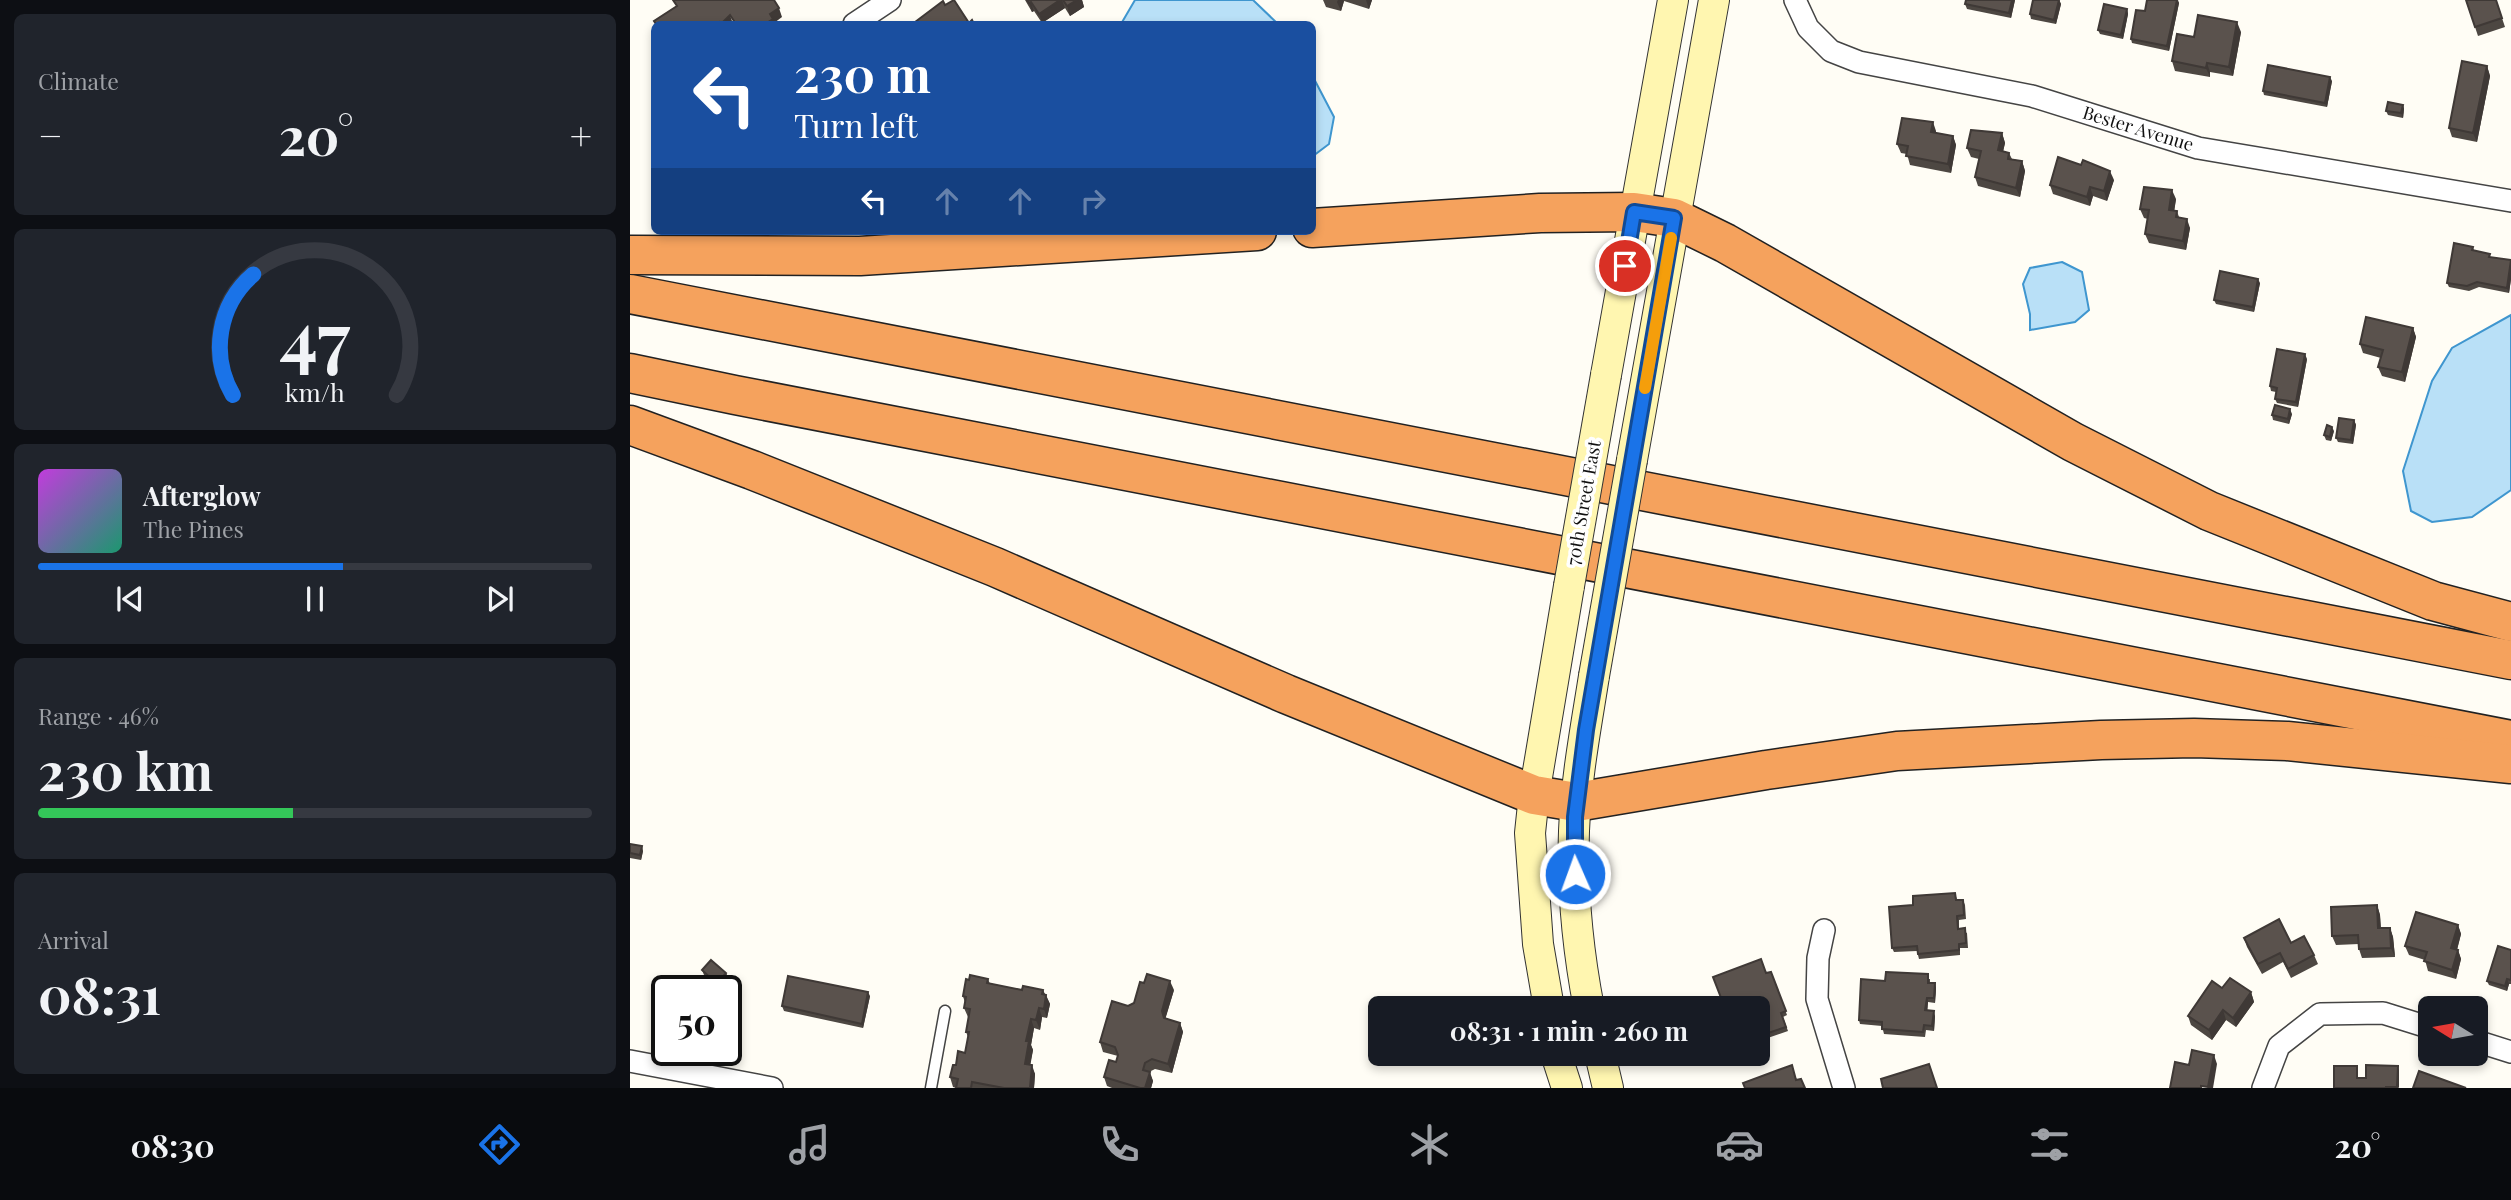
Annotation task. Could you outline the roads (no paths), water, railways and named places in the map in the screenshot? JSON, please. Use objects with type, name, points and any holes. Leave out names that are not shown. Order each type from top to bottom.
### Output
[{"type":"highway","points":[[1316,228],[1540,213],[1634,212],[1674,218],[1725,243],[2073,442],[2209,511],[2433,601],[2511,622]]},
{"type":"highway","points":[[630,255],[860,256],[1193,235]]},
{"type":"highway","points":[[630,295],[2511,660]]},
{"type":"highway","points":[[630,373],[2511,740]]},
{"type":"highway","points":[[630,425],[752,470],[995,567],[1286,694],[1534,795],[1576,802],[1897,751],[2101,740],[2194,738],[2287,741],[2511,764]]},
{"type":"main road","name":"70th Street East","points":[[1547,996],[1538,944],[1531,847],[1534,795],[1673,0]]},
{"type":"main road","points":[[1587,996],[1577,921],[1574,841],[1576,802],[1594,676],[1714,0]]},
{"type":"main road","points":[[1560,1066],[1567,1088]]},
{"type":"main road","points":[[1603,1066],[1608,1088]]},
{"type":"street","points":[[858,21],[890,0]]},
{"type":"street","name":"Bester Avenue","points":[[1795,0],[1808,28],[1831,51],[1859,62],[2032,96],[2198,148],[2511,201]]},
{"type":"street","points":[[1824,930],[1818,958],[1817,999],[1844,1088]]},
{"type":"street","points":[[2263,1088],[2278,1046],[2320,1014],[2383,1013],[2418,1024]]},
{"type":"street","points":[[2488,1045],[2511,1052]]},
{"type":"street","points":[[630,1061],[766,1087]]},
{"type":"lane","points":[[931,1088],[945,1011]]},
{"type":"water","points":[[1135,0],[1253,0],[1275,21],[1123,21]]},
{"type":"water","points":[[1316,83],[1334,117],[1329,144],[1316,154]]},
{"type":"water","points":[[2062,262],[2082,272],[2089,310],[2075,322],[2030,330],[2030,314],[2023,284],[2030,268]]},
{"type":"water","points":[[2511,315],[2511,490],[2472,517],[2432,522],[2411,511],[2403,471],[2432,381],[2452,348]]}]
